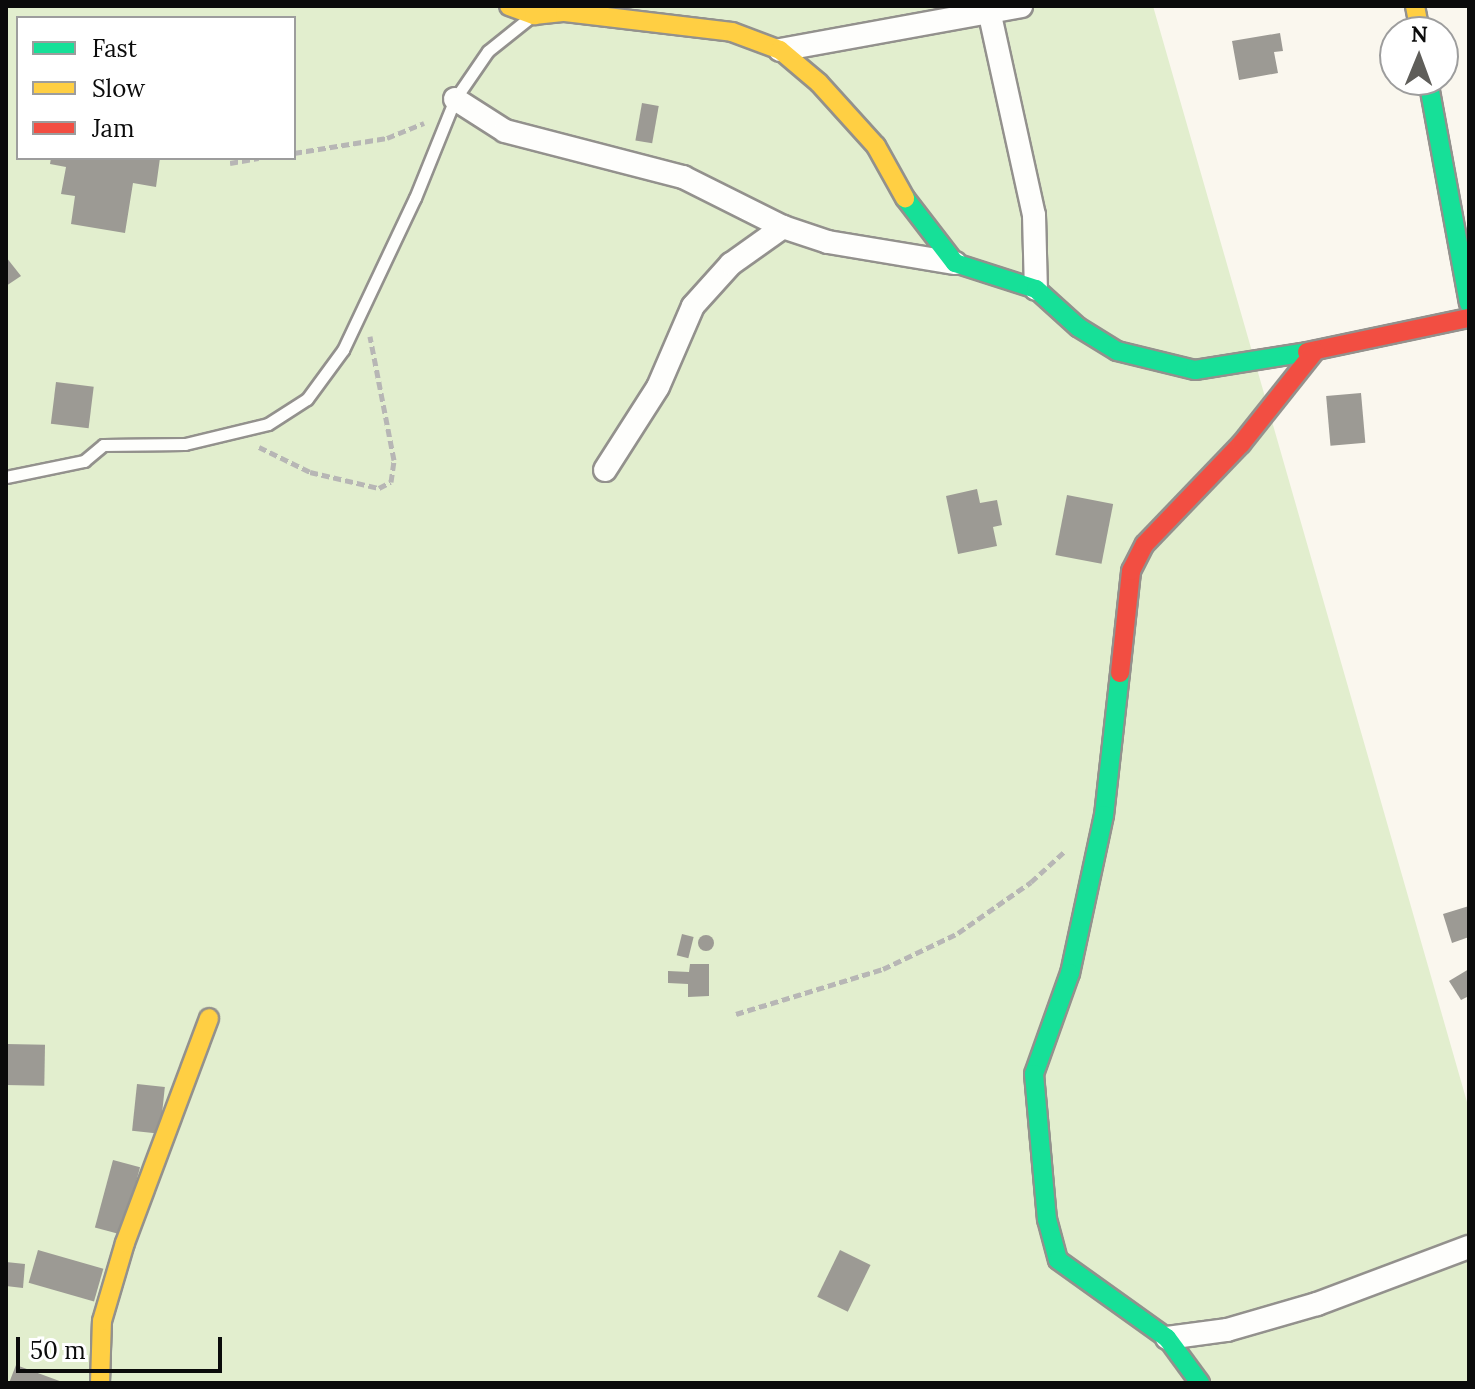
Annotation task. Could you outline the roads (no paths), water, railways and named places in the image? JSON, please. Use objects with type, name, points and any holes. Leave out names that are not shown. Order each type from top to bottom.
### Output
[{"type":"street","points":[[509,6],[534,15],[565,12],[732,32],[780,50],[819,83],[876,146],[932,239],[955,263]]},
{"type":"street","points":[[780,50],[1021,6]]},
{"type":"street","points":[[988,10],[1034,215],[1036,289]]},
{"type":"street","points":[[1431,96],[1469,303]]},
{"type":"street","points":[[452,107],[505,131],[683,177],[783,227],[828,242],[955,263],[1036,289],[1078,327],[1117,351],[1159,363],[1195,370],[1315,351],[1469,318]]},
{"type":"street","points":[[605,470],[658,387],[693,306],[731,264],[783,227]]},
{"type":"street","points":[[1200,1383],[1167,1338],[1058,1260],[1049,1240],[1034,1074],[1070,973],[1104,815],[1131,571],[1145,544],[1241,444],[1315,351]]},
{"type":"street","points":[[100,1383],[102,1321],[125,1243],[209,1018]]},
{"type":"street","points":[[1167,1338],[1227,1330],[1317,1304],[1469,1247]]},
{"type":"lane","points":[[6,477],[84,461],[103,445],[185,444],[268,424],[307,399],[343,350],[415,198],[452,107],[488,51],[534,15]]}]
